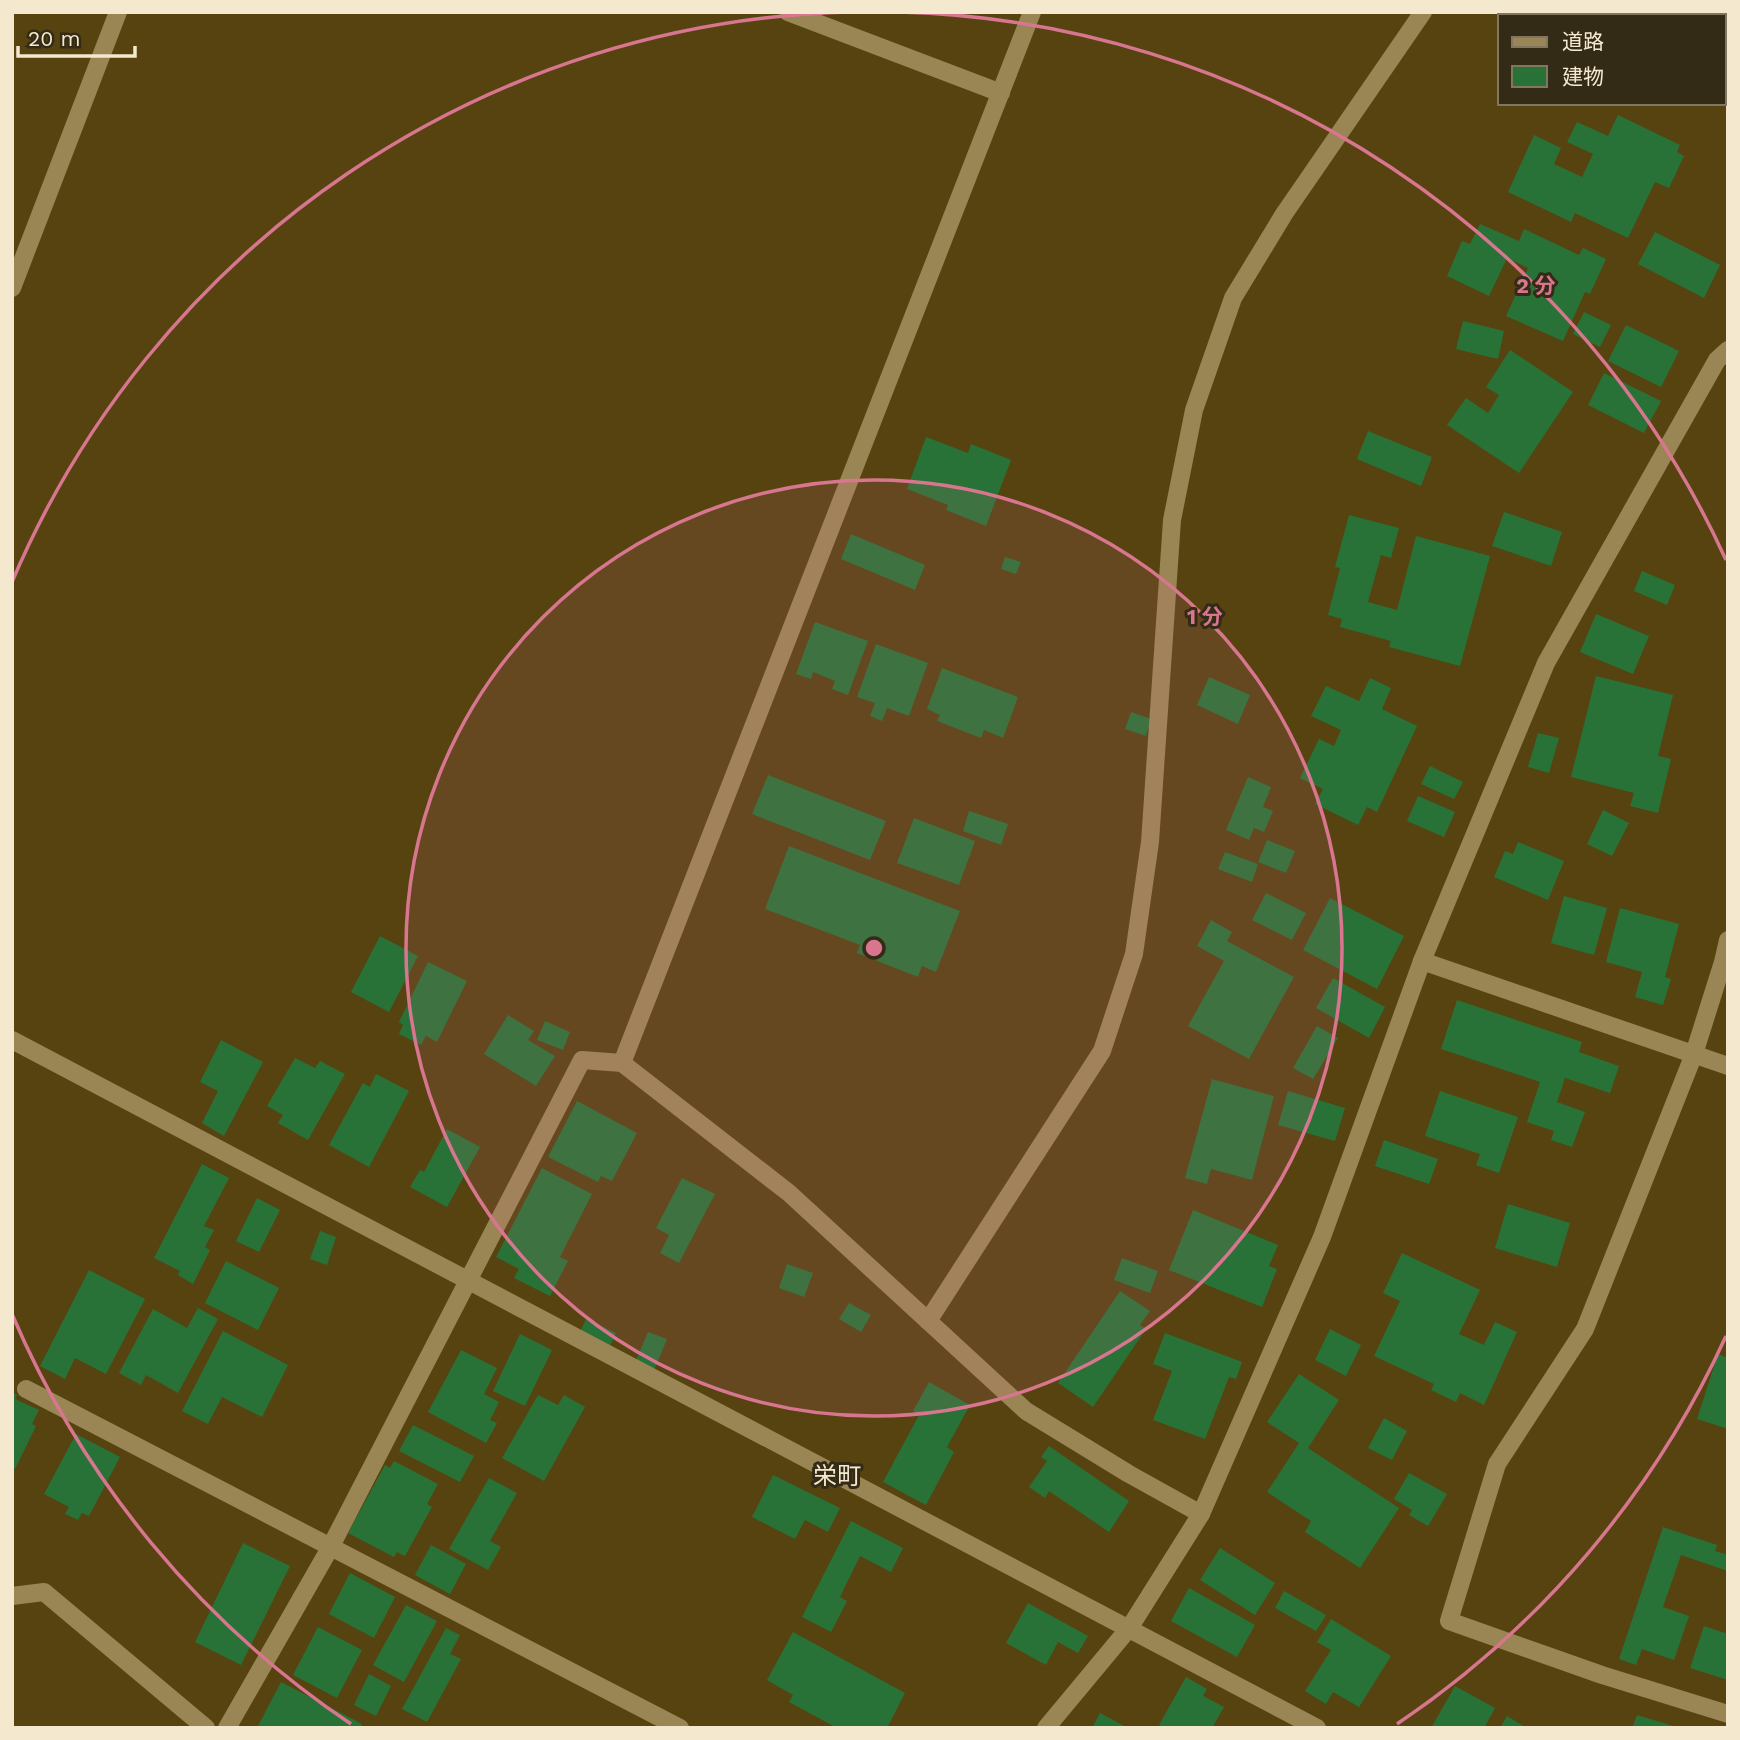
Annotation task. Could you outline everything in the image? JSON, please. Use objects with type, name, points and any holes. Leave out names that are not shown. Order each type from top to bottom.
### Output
[{"type":"street","points":[[12,288],[118,12]]},
{"type":"street","points":[[788,12],[1001,93]]},
{"type":"street","points":[[622,1063],[1032,12]]},
{"type":"street","points":[[928,1321],[1102,1051],[1134,954],[1150,842],[1172,520],[1194,410],[1233,298],[1283,215],[1423,12]]},
{"type":"street","points":[[1046,1728],[1130,1628],[1201,1514],[1322,1237],[1422,961],[1546,663],[1717,360],[1728,350]]},
{"type":"street","points":[[1728,940],[1694,1054],[1585,1329],[1497,1464],[1449,1621],[1602,1675],[1728,1714]]},
{"type":"street","points":[[1422,961],[1728,1066]]},
{"type":"street","points":[[12,1040],[1317,1728]]},
{"type":"street","points":[[227,1728],[330,1548],[582,1060],[622,1063],[789,1193],[1026,1411],[1201,1514]]},
{"type":"street","points":[[26,1389],[680,1728]]},
{"type":"street","points":[[12,1596],[44,1592],[206,1728]]},
{"type":"building","points":[[1696,12],[1696,14],[1593,13]]},
{"type":"building","points":[[1618,115],[1680,145],[1677,152],[1684,156],[1669,188],[1655,182],[1628,238],[1575,213],[1571,222],[1508,192],[1534,135],[1561,148],[1554,164],[1582,177],[1593,154],[1567,142],[1577,122],[1608,136]]},
{"type":"building","points":[[1480,224],[1519,241],[1524,229],[1579,255],[1583,248],[1606,259],[1590,294],[1585,292],[1563,341],[1506,316],[1528,268],[1507,258],[1489,296],[1447,276],[1462,241],[1470,244]]},
{"type":"building","points":[[1655,232],[1720,265],[1704,298],[1638,264]]},
{"type":"building","points":[[1584,312],[1611,325],[1600,347],[1573,334]]},
{"type":"building","points":[[1463,321],[1504,331],[1498,359],[1456,349]]},
{"type":"building","points":[[1626,325],[1679,351],[1661,387],[1608,361]]},
{"type":"building","points":[[1510,350],[1573,392],[1519,473],[1447,425],[1466,398],[1488,413],[1499,395],[1486,387]]},
{"type":"building","points":[[1604,373],[1661,401],[1644,433],[1588,405]]},
{"type":"building","points":[[1368,431],[1432,457],[1421,486],[1357,459]]},
{"type":"building","points":[[926,437],[968,453],[971,444],[1011,460],[986,526],[946,510],[948,505],[907,489]]},
{"type":"building","points":[[1504,512],[1562,532],[1551,566],[1492,546]]},
{"type":"building","points":[[1349,515],[1399,528],[1391,558],[1381,555],[1368,602],[1397,610],[1416,536],[1490,556],[1460,666],[1389,647],[1391,641],[1340,627],[1342,619],[1328,615],[1340,568],[1335,567]]},
{"type":"building","points":[[851,534],[925,565],[915,590],[841,559]]},
{"type":"building","points":[[1005,557],[1021,562],[1016,574],[1001,569]]},
{"type":"building","points":[[1642,571],[1675,585],[1667,605],[1634,591]]},
{"type":"building","points":[[1596,614],[1649,636],[1633,674],[1580,652]]},
{"type":"building","points":[[815,622],[868,641],[848,695],[832,689],[835,681],[813,672],[811,679],[796,674]]},
{"type":"building","points":[[876,644],[928,663],[909,716],[887,708],[882,721],[870,716],[875,703],[857,697]]},
{"type":"building","points":[[942,668],[1018,697],[1003,738],[984,730],[981,738],[937,721],[940,715],[927,709]]},
{"type":"building","points":[[1596,676],[1673,695],[1658,756],[1671,759],[1658,813],[1630,806],[1634,793],[1571,777]]},
{"type":"building","points":[[1209,677],[1250,695],[1238,724],[1197,705]]},
{"type":"building","points":[[1370,678],[1391,688],[1382,709],[1417,726],[1377,812],[1367,807],[1358,825],[1315,804],[1323,789],[1300,778],[1319,739],[1334,746],[1341,730],[1311,716],[1326,686],[1359,701]]},
{"type":"building","points":[[1131,712],[1151,719],[1146,736],[1125,729]]},
{"type":"building","points":[[1538,733],[1559,738],[1549,773],[1528,767]]},
{"type":"building","points":[[1430,766],[1463,782],[1454,799],[1421,784]]},
{"type":"building","points":[[768,775],[886,821],[870,860],[752,814]]},
{"type":"building","points":[[1248,777],[1271,787],[1263,807],[1273,811],[1264,832],[1254,828],[1249,840],[1226,830]]},
{"type":"building","points":[[1418,796],[1455,812],[1444,837],[1407,821]]},
{"type":"building","points":[[1603,810],[1629,823],[1612,856],[1587,844]]},
{"type":"building","points":[[969,811],[1008,824],[1001,845],[963,831]]},
{"type":"building","points":[[914,818],[975,841],[959,885],[897,863]]},
{"type":"building","points":[[1267,840],[1295,851],[1286,873],[1258,862]]},
{"type":"building","points":[[1518,842],[1564,861],[1548,900],[1494,877],[1505,851],[1513,854]]},
{"type":"building","points":[[789,846],[960,911],[936,972],[922,966],[918,977],[857,953],[860,945],[765,909]]},
{"type":"building","points":[[1225,852],[1258,864],[1252,882],[1218,869]]},
{"type":"building","points":[[1266,893],[1306,913],[1292,940],[1252,920]]},
{"type":"building","points":[[1564,896],[1607,908],[1594,955],[1551,943]]},
{"type":"building","points":[[1330,898],[1404,936],[1377,989],[1303,950]]},
{"type":"building","points":[[1620,908],[1679,924],[1665,977],[1671,979],[1663,1005],[1635,997],[1642,972],[1606,962]]},
{"type":"building","points":[[1211,920],[1232,932],[1227,941],[1294,977],[1249,1059],[1188,1026],[1224,961],[1197,946]]},
{"type":"building","points":[[380,936],[418,956],[389,1012],[351,992]]},
{"type":"building","points":[[428,962],[467,981],[437,1042],[426,1036],[421,1045],[399,1034],[403,1025],[399,1022]]},
{"type":"building","points":[[1333,978],[1385,1007],[1369,1038],[1316,1008]]},
{"type":"building","points":[[1457,1000],[1582,1042],[1579,1052],[1619,1066],[1610,1093],[1565,1078],[1557,1102],[1585,1112],[1572,1147],[1551,1140],[1554,1131],[1527,1122],[1540,1082],[1441,1049]]},
{"type":"building","points":[[508,1015],[534,1031],[528,1040],[555,1056],[536,1086],[484,1054]]},
{"type":"building","points":[[545,1021],[570,1032],[563,1050],[537,1040]]},
{"type":"building","points":[[1317,1026],[1338,1038],[1313,1079],[1293,1068]]},
{"type":"building","points":[[221,1040],[263,1062],[224,1136],[202,1123],[218,1091],[200,1082]]},
{"type":"building","points":[[295,1058],[315,1068],[320,1061],[345,1074],[308,1140],[278,1123],[283,1115],[267,1106]]},
{"type":"building","points":[[376,1074],[409,1091],[369,1167],[329,1145],[363,1083],[370,1087]]},
{"type":"building","points":[[1212,1079],[1274,1096],[1252,1180],[1211,1169],[1207,1184],[1185,1178]]},
{"type":"building","points":[[1288,1091],[1345,1108],[1335,1141],[1278,1125]]},
{"type":"building","points":[[1440,1091],[1518,1117],[1499,1173],[1476,1165],[1480,1154],[1425,1136]]},
{"type":"building","points":[[577,1101],[637,1133],[612,1181],[601,1176],[598,1182],[548,1157]]},
{"type":"building","points":[[447,1129],[480,1147],[447,1207],[410,1187],[420,1170],[424,1172]]},
{"type":"building","points":[[1384,1140],[1438,1159],[1429,1184],[1375,1166]]},
{"type":"building","points":[[202,1164],[229,1178],[204,1226],[214,1230],[205,1247],[210,1250],[193,1284],[178,1275],[180,1271],[154,1258]]},
{"type":"building","points":[[542,1168],[592,1194],[560,1257],[568,1261],[550,1296],[514,1278],[519,1269],[496,1257]]},
{"type":"building","points":[[682,1178],[715,1194],[679,1263],[660,1253],[669,1235],[656,1228]]},
{"type":"building","points":[[257,1198],[280,1210],[259,1252],[236,1241]]},
{"type":"building","points":[[1508,1204],[1570,1223],[1557,1267],[1495,1248]]},
{"type":"building","points":[[1193,1210],[1278,1245],[1269,1266],[1277,1269],[1262,1307],[1169,1270]]},
{"type":"building","points":[[320,1231],[336,1237],[327,1265],[310,1259]]},
{"type":"building","points":[[1402,1253],[1480,1290],[1459,1334],[1484,1345],[1495,1322],[1517,1332],[1484,1405],[1460,1393],[1456,1402],[1431,1390],[1434,1384],[1374,1356],[1400,1301],[1383,1293]]},
{"type":"building","points":[[1122,1258],[1158,1271],[1150,1293],[1114,1280]]},
{"type":"building","points":[[226,1261],[279,1288],[258,1330],[205,1303]]},
{"type":"building","points":[[787,1264],[813,1273],[804,1297],[779,1288]]},
{"type":"building","points":[[89,1270],[145,1299],[106,1374],[75,1358],[65,1379],[40,1366]]},
{"type":"building","points":[[1120,1291],[1150,1311],[1140,1325],[1146,1329],[1093,1407],[1058,1383]]},
{"type":"building","points":[[849,1303],[871,1315],[861,1332],[839,1319]]},
{"type":"building","points":[[198,1308],[218,1319],[178,1393],[146,1375],[141,1385],[119,1373],[153,1309],[187,1328]]},
{"type":"building","points":[[586,1319],[616,1333],[607,1352],[577,1338]]},
{"type":"building","points":[[1330,1329],[1361,1345],[1346,1376],[1315,1360]]},
{"type":"building","points":[[223,1331],[288,1365],[262,1417],[222,1397],[208,1424],[182,1411]]},
{"type":"building","points":[[648,1332],[667,1339],[653,1373],[634,1365]]},
{"type":"building","points":[[1165,1333],[1242,1362],[1236,1379],[1229,1377],[1205,1439],[1153,1420],[1172,1371],[1153,1364]]},
{"type":"building","points":[[520,1334],[552,1350],[525,1406],[493,1391]]},
{"type":"building","points":[[461,1350],[497,1368],[484,1394],[499,1402],[490,1420],[497,1423],[486,1443],[428,1412]]},
{"type":"building","points":[[1718,1354],[1728,1358],[1728,1429],[1697,1419]]},
{"type":"building","points":[[1299,1374],[1339,1400],[1308,1448],[1399,1508],[1360,1568],[1305,1532],[1311,1521],[1267,1492],[1299,1443],[1267,1422]]},
{"type":"building","points":[[929,1382],[970,1405],[947,1447],[954,1452],[926,1505],[883,1482],[919,1415],[913,1411]]},
{"type":"building","points":[[12,1392],[17,1395],[15,1399],[39,1410],[32,1424],[36,1426],[15,1469],[12,1468]]},
{"type":"building","points":[[538,1395],[558,1405],[564,1395],[585,1407],[544,1481],[502,1458]]},
{"type":"building","points":[[1384,1418],[1407,1431],[1392,1460],[1368,1448]]},
{"type":"building","points":[[413,1425],[474,1456],[460,1482],[399,1451]]},
{"type":"building","points":[[76,1434],[120,1457],[89,1516],[82,1513],[78,1520],[65,1514],[69,1507],[44,1494]]},
{"type":"building","points":[[1049,1446],[1129,1501],[1109,1532],[1049,1491],[1045,1498],[1029,1487],[1047,1461],[1041,1457]]},
{"type":"building","points":[[394,1461],[438,1484],[427,1504],[432,1507],[405,1556],[397,1552],[394,1557],[348,1533],[385,1465],[390,1468]]},
{"type":"building","points":[[1409,1473],[1447,1494],[1428,1526],[1409,1515],[1412,1510],[1394,1499]]},
{"type":"building","points":[[773,1475],[840,1508],[828,1532],[805,1520],[795,1539],[752,1517]]},
{"type":"building","points":[[489,1478],[517,1493],[490,1541],[501,1547],[488,1570],[449,1549]]},
{"type":"building","points":[[851,1521],[903,1548],[891,1572],[860,1556],[840,1597],[847,1601],[831,1632],[802,1617]]},
{"type":"building","points":[[1663,1527],[1717,1545],[1715,1551],[1728,1555],[1728,1571],[1681,1555],[1663,1607],[1689,1616],[1674,1660],[1642,1649],[1636,1665],[1619,1659]]},
{"type":"building","points":[[243,1543],[290,1566],[241,1665],[195,1642]]},
{"type":"building","points":[[431,1545],[466,1564],[450,1594],[415,1575]]},
{"type":"building","points":[[1220,1548],[1275,1583],[1255,1615],[1200,1580]]},
{"type":"building","points":[[350,1573],[395,1597],[374,1638],[329,1614]]},
{"type":"building","points":[[1189,1588],[1255,1625],[1237,1657],[1171,1621]]},
{"type":"building","points":[[1284,1591],[1326,1615],[1316,1631],[1275,1608]]},
{"type":"building","points":[[1028,1603],[1088,1636],[1078,1653],[1058,1642],[1046,1665],[1006,1643]]},
{"type":"building","points":[[406,1605],[437,1621],[404,1682],[373,1665]]},
{"type":"building","points":[[1331,1619],[1391,1656],[1359,1707],[1333,1692],[1326,1704],[1305,1691],[1331,1650],[1317,1642]]},
{"type":"building","points":[[1704,1626],[1728,1634],[1728,1680],[1690,1668]]},
{"type":"building","points":[[318,1627],[362,1650],[337,1698],[293,1675]]},
{"type":"building","points":[[446,1628],[460,1635],[450,1654],[461,1659],[427,1722],[402,1709]]},
{"type":"building","points":[[793,1632],[905,1693],[887,1728],[837,1728],[789,1702],[793,1695],[767,1680]]},
{"type":"building","points":[[369,1674],[391,1686],[376,1716],[354,1705]]},
{"type":"building","points":[[1186,1677],[1207,1689],[1203,1696],[1224,1707],[1212,1728],[1165,1728],[1159,1725]]},
{"type":"building","points":[[281,1682],[362,1724],[360,1728],[257,1728]]},
{"type":"building","points":[[1455,1686],[1495,1708],[1484,1728],[1431,1728]]},
{"type":"building","points":[[1100,1713],[1128,1728],[1092,1728]]},
{"type":"building","points":[[1637,1715],[1677,1727],[1632,1728]]},
{"type":"building","points":[[1507,1716],[1527,1728],[1500,1728]]},
{"type":"district","name":"栄町","points":[[837,1476]]}]
